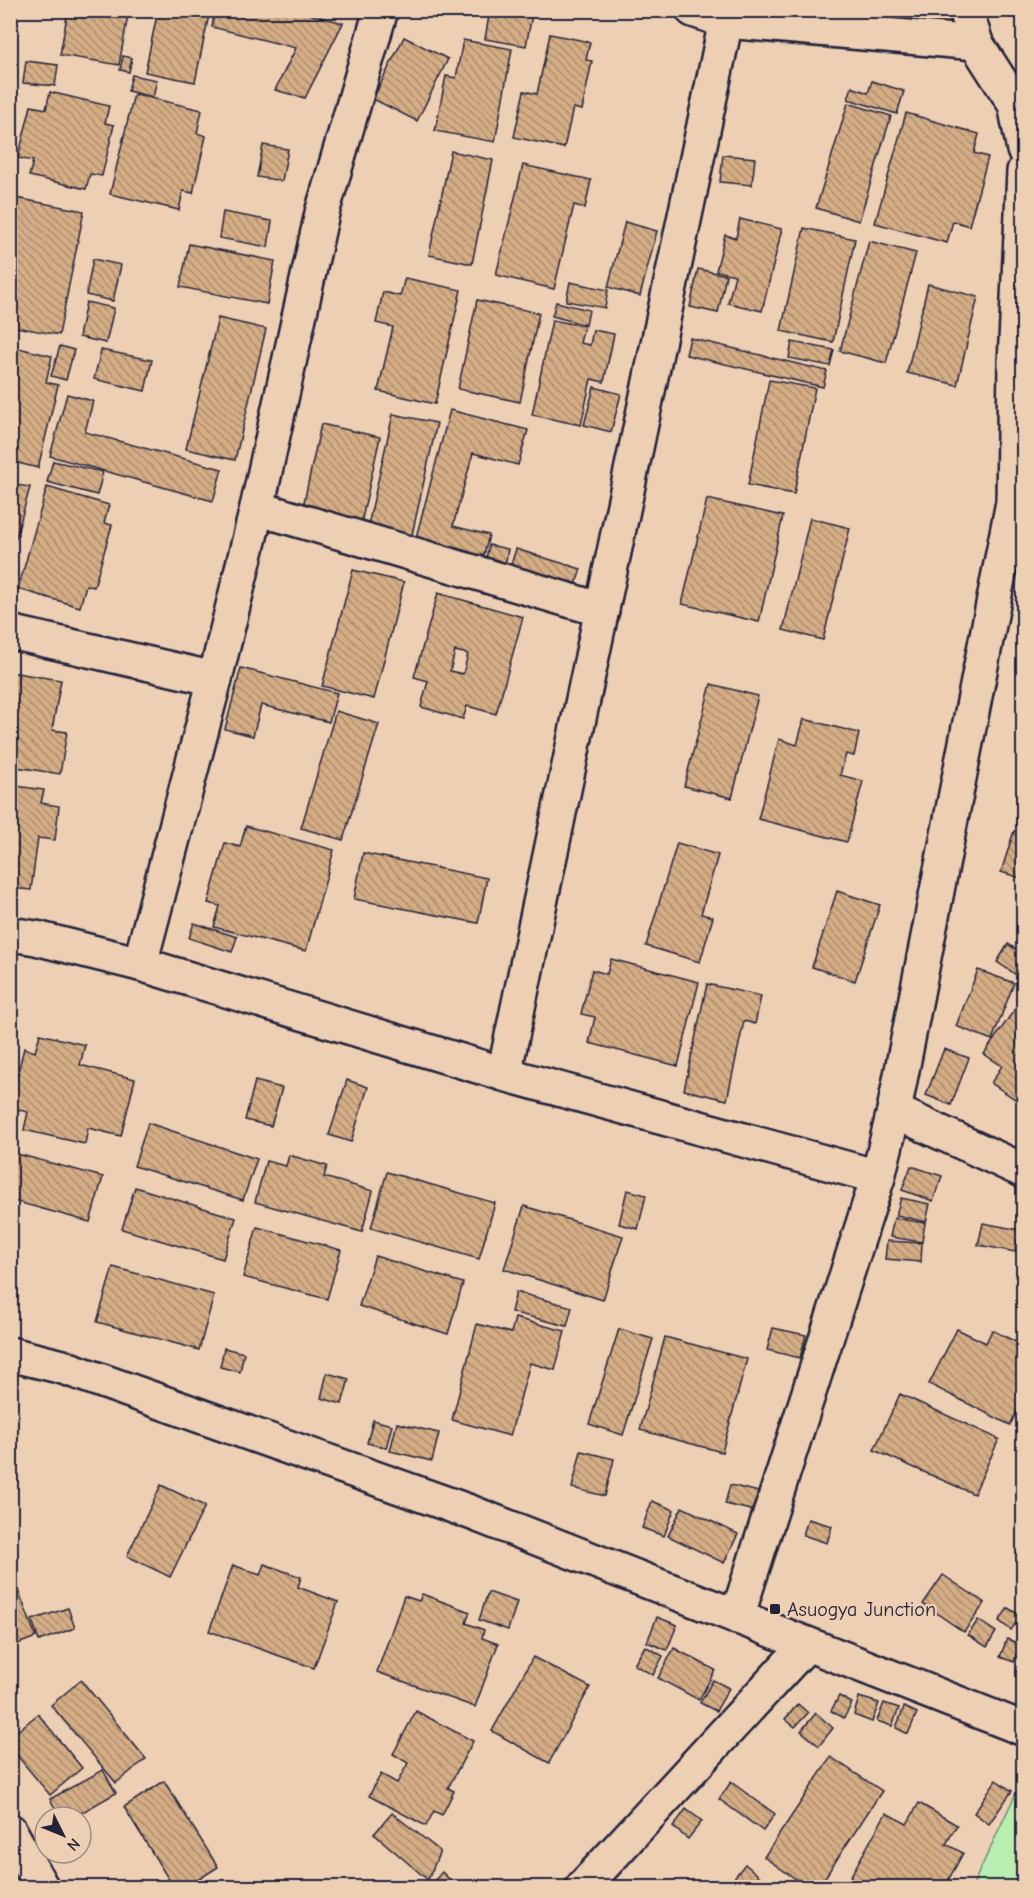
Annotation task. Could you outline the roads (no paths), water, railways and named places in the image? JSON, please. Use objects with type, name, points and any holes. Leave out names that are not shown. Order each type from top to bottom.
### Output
[{"type":"street","points":[[140,964],[215,679],[257,508],[322,213],[381,10]]},
{"type":"street","points":[[693,10],[726,21],[976,43]]},
{"type":"street","points":[[966,10],[976,43],[1015,104],[1023,150]]},
{"type":"street","points":[[504,1074],[726,21]]},
{"type":"street","points":[[737,1617],[878,1177],[894,1111],[1018,497],[1023,171]]},
{"type":"street","points":[[257,508],[602,609]]},
{"type":"street","points":[[10,632],[215,679]]},
{"type":"street","points":[[10,934],[36,938],[140,964],[504,1074],[878,1177]]},
{"type":"street","points":[[894,1111],[1023,1171]]},
{"type":"street","points":[[10,1354],[63,1367],[470,1512],[1023,1729]]},
{"type":"street","points":[[582,1887],[807,1644]]},
{"type":"street","points":[[10,1831],[42,1887]]},
{"type":"place","name":"Asuogya Junction","points":[[775,1609]]}]
